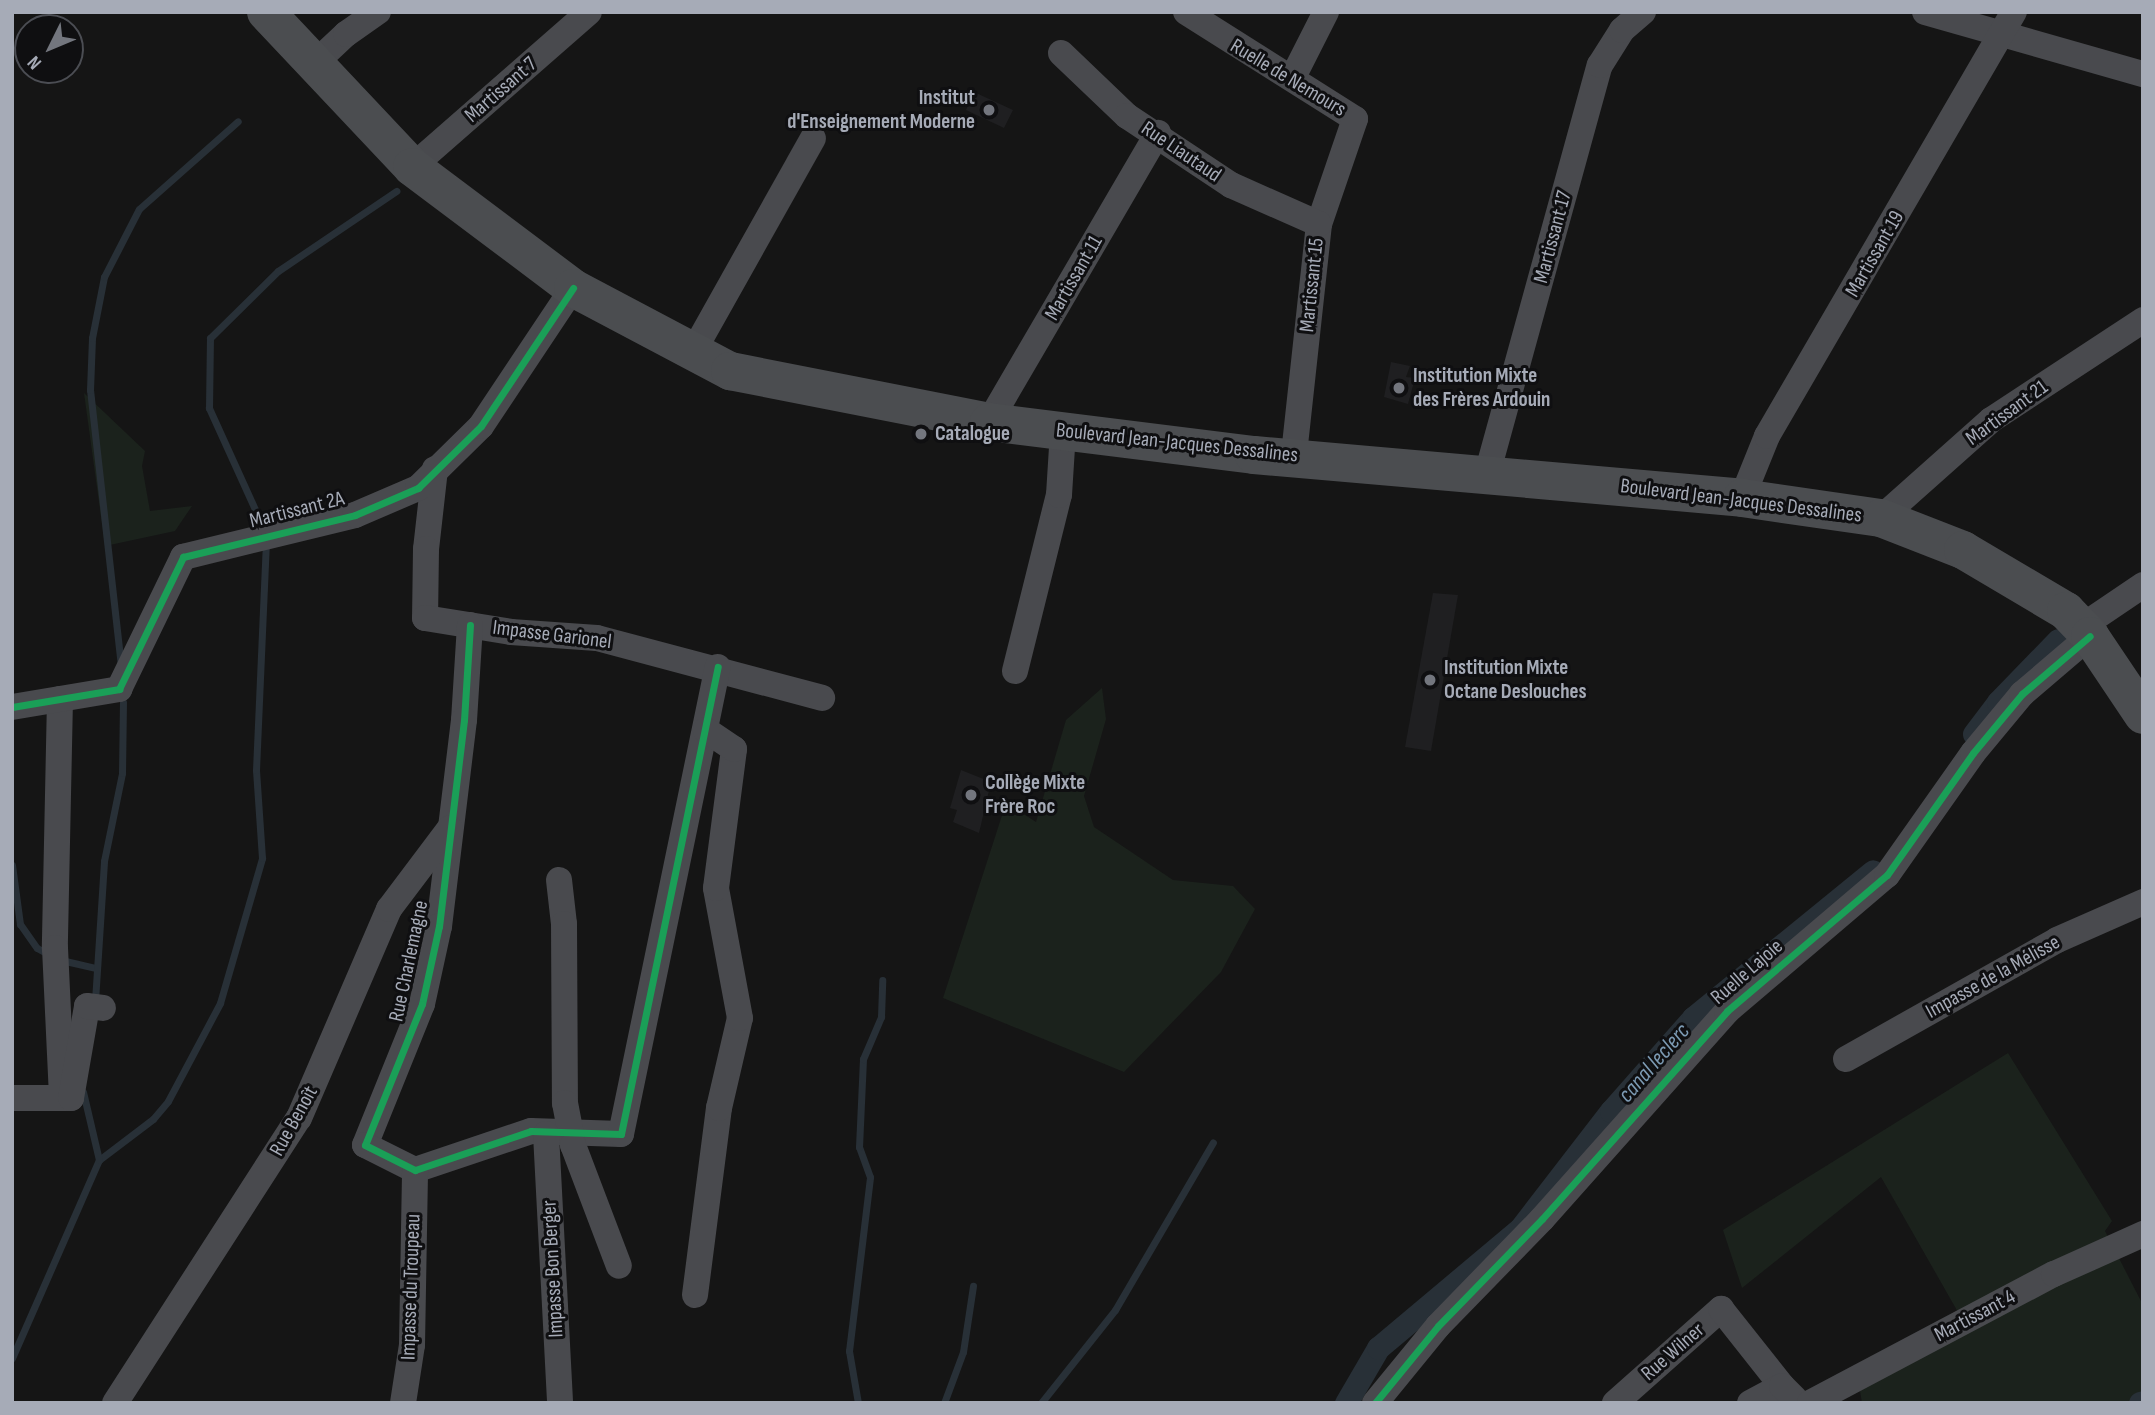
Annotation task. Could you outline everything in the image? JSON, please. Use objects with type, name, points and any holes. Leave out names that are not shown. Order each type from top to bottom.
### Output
[{"type":"main road","name":"Boulevard Jean-Jacques Dessalines","points":[[266,12],[412,167],[573,288],[730,371],[989,422],[1254,455],[1294,456],[1742,498],[1881,518],[1963,550],[2034,588],[2085,632],[2143,715]]},
{"type":"street","points":[[314,64],[346,33],[377,12]]},
{"type":"street","name":"Martissant 7","points":[[412,167],[589,12]]},
{"type":"street","name":"Ruelle de Nemours","points":[[1186,12],[1220,38],[1293,77],[1355,119]]},
{"type":"street","points":[[1293,77],[1326,12]]},
{"type":"street","name":"Martissant 17","points":[[1487,474],[1600,65],[1622,30],[1643,12]]},
{"type":"street","points":[[1925,12],[2008,24],[2143,74]]},
{"type":"street","name":"Martissant 19","points":[[1742,498],[1767,436],[2008,24]]},
{"type":"street","name":"Rue Liautaud","points":[[1061,53],[1127,116],[1158,133],[1231,185],[1319,223]]},
{"type":"street","name":"Martissant 15","points":[[1294,456],[1319,223],[1355,119]]},
{"type":"street","name":"Martissant 11","points":[[989,422],[1158,133]]},
{"type":"street","points":[[693,352],[813,138]]},
{"type":"street","name":"Martissant 2A","points":[[12,707],[118,689],[183,557],[355,515],[418,488],[481,426],[573,288]]},
{"type":"street","name":"Martissant 21","points":[[1881,518],[1991,420],[2143,320]]},
{"type":"street","points":[[1016,671],[1059,495],[1063,431]]},
{"type":"street","name":"Impasse Garionel","points":[[435,469],[426,550],[425,618],[597,638],[718,667],[822,698]]},
{"type":"street","name":"Ruelle Lajoie","points":[[1375,1403],[1438,1326],[1542,1219],[1727,1011],[1887,876],[1973,753],[2022,694],[2085,632],[2143,585]]},
{"type":"street","name":"Rue Charlemagne","points":[[415,1170],[365,1145],[422,1004],[439,926],[470,625]]},
{"type":"street","points":[[415,1170],[530,1131],[621,1134],[718,667]]},
{"type":"street","points":[[60,699],[55,959],[62,1098]]},
{"type":"street","points":[[695,1295],[719,1108],[740,1018],[716,888],[734,749],[706,730]]},
{"type":"street","name":"Rue Benoît","points":[[114,1403],[299,1118],[389,909],[422,859],[450,828]]},
{"type":"street","points":[[559,880],[564,925],[565,1103],[558,1132],[619,1266]]},
{"type":"street","name":"Impasse de la Mélisse","points":[[1846,1059],[2057,940],[2143,902]]},
{"type":"street","points":[[12,1098],[71,1098],[95,1007]]},
{"type":"street","name":"Impasse Bon Berger","points":[[558,1132],[560,1403]]},
{"type":"street","name":"Impasse du Troupeau","points":[[403,1403],[412,1345],[415,1170]]},
{"type":"street","name":"Martissant 4","points":[[1810,1403],[2054,1274],[2143,1234]]},
{"type":"street","name":"Rue Wilner","points":[[1615,1403],[1721,1310],[1791,1394]]},
{"type":"street","points":[[1750,1403],[1791,1394]]},
{"type":"shaded area","name":"Institut d'Enseignement Moderne","points":[[974,92],[1013,110],[1004,128],[966,110]]},
{"type":"shaded area","name":"Institution Mixte des Frères Ardouin","points":[[1391,362],[1410,366],[1406,377],[1415,378],[1408,404],[1384,397]]},
{"type":"shaded area","points":[[84,393],[145,451],[142,466],[150,511],[192,506],[175,531],[105,546]]},
{"type":"shaded area","name":"Institution Mixte Octane Deslouches","points":[[1433,593],[1458,595],[1431,751],[1405,747]]},
{"type":"shaded area","points":[[1102,688],[1106,719],[1084,796],[1094,827],[1173,880],[1233,886],[1255,909],[1221,972],[1124,1072],[943,998],[1006,803],[1036,822],[1066,720]]},
{"type":"shaded area","name":"Collège Mixte Frère Roc","points":[[961,770],[991,782],[979,833],[953,822],[957,810],[950,808]]},
{"type":"shaded area","points":[[2008,1053],[2112,1221],[2105,1231],[2143,1305],[2143,1403],[1862,1403],[1859,1385],[1967,1328],[1881,1177],[1742,1288],[1723,1230]]},
{"type":"waterway","points":[[121,666],[90,390],[92,338],[104,277],[139,209],[238,121]]},
{"type":"waterway","points":[[263,527],[209,408],[210,338],[278,271],[396,191]]},
{"type":"waterway","points":[[99,1160],[153,1119],[168,1101],[220,1003],[262,858],[256,770],[266,545]]},
{"type":"waterway","name":"canal leclerc","points":[[1974,734],[1998,702],[2058,640]]},
{"type":"waterway","points":[[95,1001],[104,861],[122,773],[123,702]]},
{"type":"waterway","points":[[12,865],[20,924],[37,948],[48,954]]},
{"type":"waterway","name":"canal leclerc","points":[[1346,1403],[1378,1348],[1520,1229],[1611,1111],[1693,1018],[1873,871]]},
{"type":"waterway","points":[[61,960],[96,968]]},
{"type":"waterway","points":[[858,1403],[849,1351],[870,1177],[859,1147],[863,1059],[881,1017],[882,980]]},
{"type":"waterway","points":[[12,1358],[99,1160],[83,1092]]},
{"type":"waterway","points":[[1041,1403],[1115,1310],[1213,1142]]},
{"type":"waterway","points":[[944,1403],[963,1352],[973,1286]]},
{"type":"cycle path","points":[[12,707],[119,689],[183,557],[355,515],[418,488],[481,426],[573,288]]},
{"type":"cycle path","points":[[470,625],[464,720],[439,926],[422,1004],[365,1145],[415,1170],[531,1131],[621,1134],[718,667]]},
{"type":"cycle path","points":[[1375,1403],[1438,1326],[1542,1219],[1727,1011],[1887,875],[1973,753],[2022,694],[2090,636]]},
{"type":"place","name":"Institut d'Enseignement Moderne","points":[[989,110]]},
{"type":"place","name":"Institution Mixte des Frères Ardouin","points":[[1399,388]]},
{"type":"place","name":"Catalogue","points":[[921,434]]},
{"type":"place","name":"Institution Mixte Octane Deslouches","points":[[1430,680]]},
{"type":"place","name":"Collège Mixte Frère Roc","points":[[971,795]]}]
